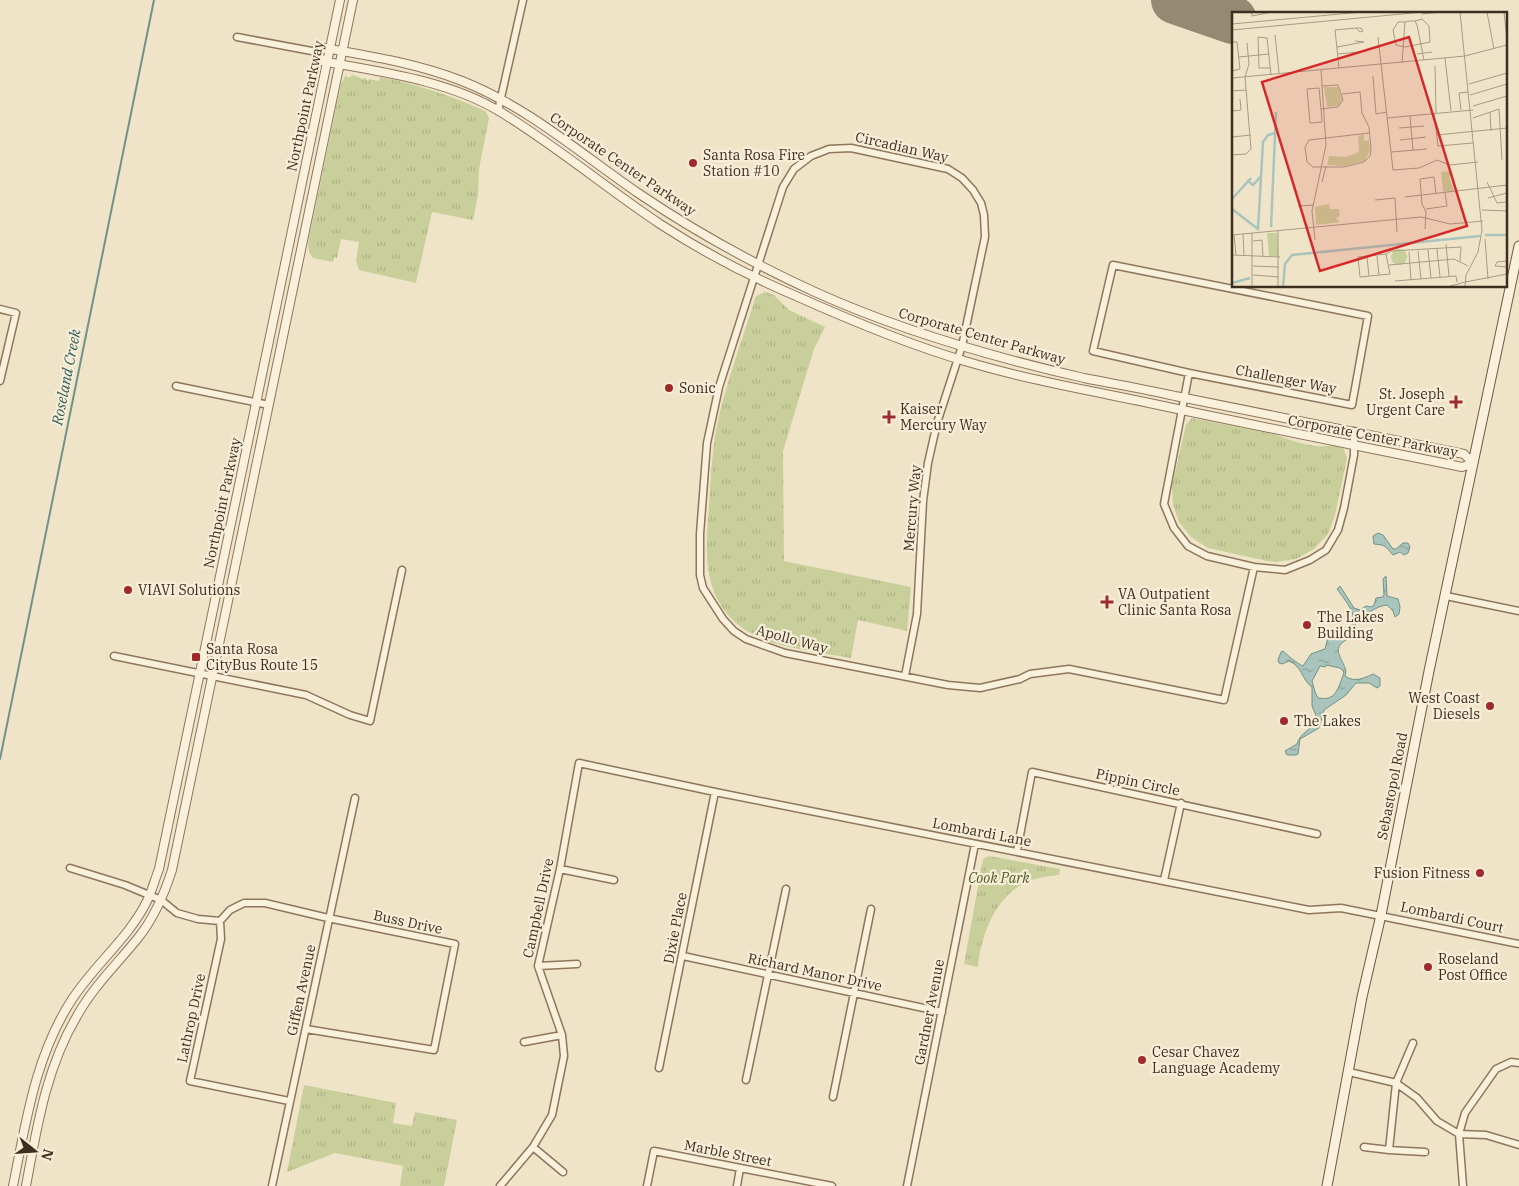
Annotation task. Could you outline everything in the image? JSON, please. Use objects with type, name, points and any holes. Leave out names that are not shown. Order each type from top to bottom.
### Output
[{"type":"main road","name":"Sebastopol Road","points":[[1327,1186],[1362,998],[1519,246]]},
{"type":"street","name":"Northpoint Parkway","points":[[13,1186],[31,1096],[40,1065],[53,1034],[71,1001],[92,972],[132,924],[149,895],[162,856],[340,0]]},
{"type":"street","name":"Northpoint Parkway","points":[[26,1186],[47,1082],[62,1045],[76,1016],[106,974],[138,938],[150,920],[161,900],[172,870],[352,0]]},
{"type":"street","points":[[498,111],[523,0]]},
{"type":"street","points":[[237,37],[318,52],[325,48],[330,48]]},
{"type":"street","name":"Corporate Center Parkway","points":[[327,62],[410,78],[446,89],[498,111],[662,225],[754,277],[860,324],[912,344],[958,359],[1061,386],[1462,467],[1473,462],[1464,454],[1079,377],[962,346],[871,316],[758,264],[669,213],[534,118],[501,99],[463,81],[429,70],[330,48]]},
{"type":"street","points":[[318,52],[322,60],[327,62]]},
{"type":"street","name":"Circadian Way","points":[[758,264],[785,182],[798,166],[811,156],[828,149],[852,148],[948,169],[962,178],[973,190],[982,208],[986,224],[984,244],[962,346]]},
{"type":"street","name":"Apollo Way","points":[[758,264],[719,387],[707,443],[700,534],[700,564],[703,588],[722,619],[746,640],[794,655],[948,685],[980,688],[1020,679],[1030,674],[1068,669],[1224,700],[1254,567]]},
{"type":"street","name":"Challenger Way","points":[[1113,265],[1368,316],[1352,405],[1189,373],[1093,351],[1113,265]]},
{"type":"street","points":[[0,309],[16,313],[0,381]]},
{"type":"street","name":"Mercury Way","points":[[905,676],[916,620],[923,501],[928,463],[938,422],[962,346]]},
{"type":"street","points":[[1189,373],[1164,504],[1174,528],[1188,546],[1207,556],[1254,567],[1285,570],[1310,560],[1326,550],[1338,530],[1354,455],[1354,431]]},
{"type":"street","points":[[176,386],[264,404]]},
{"type":"street","points":[[114,656],[306,695],[350,716],[370,720],[402,570]]},
{"type":"street","points":[[1446,596],[1519,611]]},
{"type":"street","name":"Lombardi Lane","points":[[579,764],[1309,910],[1341,908],[1380,915]]},
{"type":"street","name":"Campbell Drive","points":[[500,1186],[533,1147],[552,1115],[564,1056],[562,1035],[538,966],[560,869],[579,764]]},
{"type":"street","name":"Pippin Circle","points":[[1017,851],[1032,772],[1317,834]]},
{"type":"street","name":"Dixie Place","points":[[659,1068],[715,792]]},
{"type":"street","name":"Giffen Avenue","points":[[272,1186],[355,798]]},
{"type":"street","points":[[1164,880],[1181,803]]},
{"type":"street","name":"Gardner Avenue","points":[[908,1186],[975,844]]},
{"type":"street","points":[[70,868],[125,885],[161,900],[177,913],[190,918],[209,921],[220,920]]},
{"type":"street","points":[[560,869],[614,880]]},
{"type":"street","points":[[746,1080],[786,889]]},
{"type":"street","name":"Buss Drive","points":[[220,920],[230,910],[244,903],[264,903],[455,944],[434,1050],[306,1029]]},
{"type":"street","points":[[833,1096],[871,909]]},
{"type":"street","name":"Lombardi Court","points":[[1380,915],[1519,944]]},
{"type":"street","name":"Lathrop Drive","points":[[220,920],[221,939],[190,1081],[289,1101]]},
{"type":"street","name":"Richard Manor Drive","points":[[683,956],[942,1012]]},
{"type":"street","points":[[538,966],[577,964]]},
{"type":"street","points":[[524,1042],[562,1035]]},
{"type":"street","points":[[1389,1150],[1396,1083],[1413,1043]]},
{"type":"street","points":[[1463,1186],[1459,1134],[1465,1113],[1496,1069],[1511,1062],[1519,1063]]},
{"type":"street","points":[[1349,1072],[1396,1083],[1417,1098],[1437,1121],[1459,1134],[1486,1135],[1519,1144]]},
{"type":"street","points":[[533,1147],[563,1172]]},
{"type":"street","points":[[1364,1147],[1424,1152]]},
{"type":"street","name":"Marble Street","points":[[647,1186],[654,1151],[819,1185],[832,1186]]},
{"type":"street","points":[[736,1186],[740,1168]]},
{"type":"green space","points":[[346,75],[348,78],[353,75],[363,79],[366,78],[369,81],[369,79],[379,81],[380,77],[419,87],[483,110],[489,118],[479,169],[478,195],[473,220],[432,212],[416,283],[359,270],[356,261],[359,242],[341,239],[337,258],[334,257],[333,262],[313,258],[309,252],[308,243],[341,84]]},
{"type":"green space","points":[[765,292],[774,295],[789,310],[825,327],[814,349],[783,451],[784,561],[911,587],[907,631],[858,620],[851,658],[790,647],[761,638],[736,623],[725,611],[711,583],[708,569],[707,538],[712,463],[718,420],[756,296]]},
{"type":"green space","points":[[1192,418],[1277,435],[1306,444],[1333,446],[1344,449],[1347,458],[1335,515],[1328,534],[1314,549],[1296,559],[1276,562],[1208,548],[1191,537],[1179,522],[1173,505],[1172,486],[1186,425]]},
{"type":"green space","name":"Cook Park","points":[[989,856],[1060,869],[1059,875],[1035,879],[1020,886],[1000,904],[987,928],[978,967],[964,964],[983,859]]},
{"type":"green space","points":[[304,1085],[396,1103],[393,1123],[412,1126],[415,1112],[457,1120],[444,1186],[400,1186],[403,1166],[335,1153],[287,1172]]},
{"type":"water","points":[[1378,533],[1383,535],[1393,549],[1396,549],[1403,543],[1408,543],[1410,547],[1408,553],[1404,555],[1400,552],[1393,555],[1385,546],[1374,544],[1373,536]]},
{"type":"water","points":[[1386,576],[1387,596],[1398,599],[1399,614],[1395,617],[1393,611],[1387,605],[1366,614],[1356,622],[1355,634],[1343,642],[1338,650],[1345,669],[1345,676],[1356,679],[1373,674],[1380,678],[1380,686],[1377,688],[1369,683],[1356,683],[1346,695],[1324,710],[1319,728],[1300,739],[1298,754],[1287,755],[1285,751],[1297,744],[1301,736],[1313,725],[1317,718],[1312,706],[1312,687],[1308,684],[1297,666],[1289,661],[1282,664],[1279,663],[1278,660],[1281,652],[1283,651],[1303,666],[1311,654],[1325,649],[1329,634],[1345,629],[1353,621],[1351,609],[1337,589],[1340,586],[1354,608],[1360,610],[1366,606],[1371,607],[1374,605],[1376,598],[1383,597],[1383,579]],"holes":[[[1326,665],[1340,668],[1344,672],[1336,692],[1329,698],[1318,698],[1312,681],[1320,666],[1325,667]]]},
{"type":"waterway","name":"Roseland Creek","points":[[0,759],[154,0]]},
{"type":"runway","points":[[1175,0],[1232,20]]},
{"type":"place","name":"Santa Rosa Fire Station #10","points":[[693,163]]},
{"type":"place","name":"Sonic","points":[[669,388]]},
{"type":"place","name":"St. Joseph Urgent Care","points":[[1456,402]]},
{"type":"place","name":"Kaiser Mercury Way","points":[[889,417]]},
{"type":"place","name":"VIAVI Solutions","points":[[128,590]]},
{"type":"place","name":"VA Outpatient Clinic Santa Rosa","points":[[1107,602]]},
{"type":"place","name":"The Lakes Building","points":[[1307,625]]},
{"type":"place","name":"Santa Rosa CityBus Route 15","points":[[196,657]]},
{"type":"place","name":"West Coast Diesels","points":[[1490,706]]},
{"type":"place","name":"The Lakes","points":[[1284,721]]},
{"type":"place","name":"Fusion Fitness","points":[[1480,873]]},
{"type":"place","name":"Roseland Post Office","points":[[1428,967]]},
{"type":"place","name":"Cesar Chavez Language Academy","points":[[1142,1060]]}]
